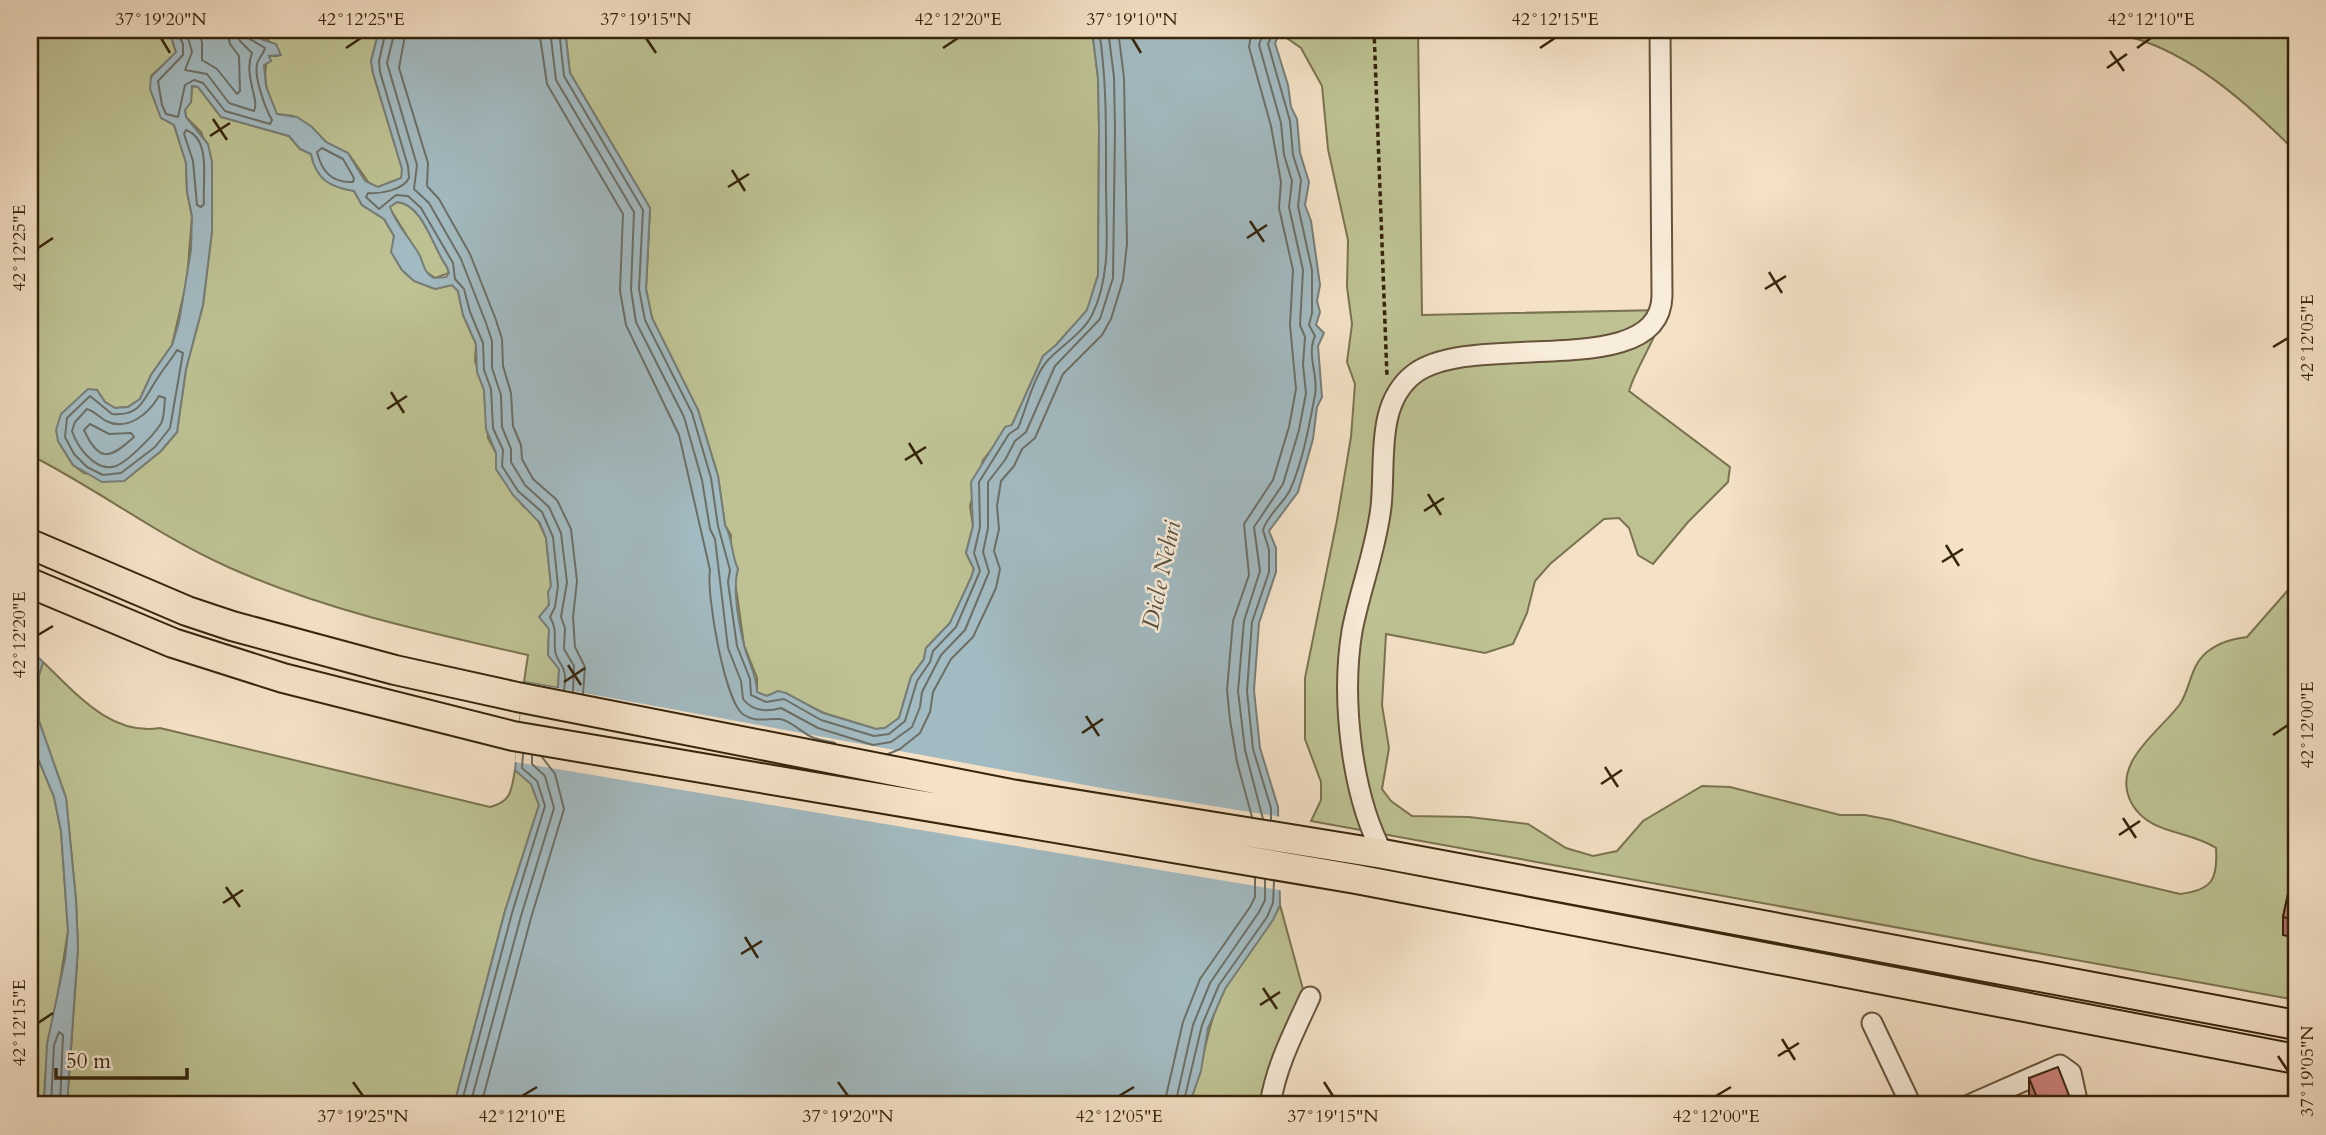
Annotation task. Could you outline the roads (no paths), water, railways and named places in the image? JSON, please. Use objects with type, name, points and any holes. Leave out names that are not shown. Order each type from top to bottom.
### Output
[{"type":"highway","points":[[30,544],[187,611],[232,626],[395,670],[517,696],[1011,794],[1370,851],[2296,1024]]},
{"type":"highway","points":[[30,583],[173,643],[283,678],[513,736],[1356,879],[2296,1059]]},
{"type":"street","points":[[1370,851],[1372,833],[1355,764],[1349,709],[1349,662],[1353,629],[1381,508],[1389,404],[1399,387],[1435,361],[1459,355],[1604,347],[1639,337],[1656,323],[1661,314],[1662,296],[1660,30]]},
{"type":"street","points":[[1270,1105],[1286,1048],[1310,997]]},
{"type":"street","points":[[1872,1023],[1910,1105]]},
{"type":"street","points":[[1969,1105],[2060,1065],[2071,1073],[2078,1105]]},
{"type":"water","name":"Dicle Nehri","points":[[169,30],[250,30],[261,39],[276,44],[281,55],[269,56],[271,61],[264,65],[266,86],[277,114],[297,117],[312,127],[326,142],[348,153],[365,181],[378,187],[401,178],[402,169],[371,61],[379,30],[565,30],[570,73],[650,208],[646,289],[652,318],[698,410],[718,476],[725,525],[738,569],[736,597],[740,627],[757,692],[767,696],[778,691],[786,693],[823,713],[876,729],[885,728],[899,718],[911,677],[924,659],[926,648],[950,623],[971,578],[974,569],[966,553],[973,526],[971,482],[1005,427],[1012,425],[1043,356],[1087,310],[1098,275],[1098,78],[1092,30],[1281,30],[1275,43],[1288,85],[1291,107],[1297,119],[1300,153],[1309,182],[1305,205],[1311,221],[1320,285],[1317,301],[1320,312],[1316,325],[1324,333],[1318,346],[1322,397],[1317,407],[1313,439],[1298,492],[1269,531],[1276,548],[1276,572],[1259,623],[1254,690],[1260,748],[1278,807],[1280,905],[1273,920],[1225,989],[1208,1028],[1201,1071],[1189,1105],[454,1105],[505,911],[539,805],[531,784],[515,770],[524,682],[558,688],[559,669],[548,655],[549,629],[539,617],[549,605],[548,592],[551,586],[546,538],[540,523],[513,495],[496,469],[496,453],[486,429],[484,390],[477,372],[476,344],[463,315],[458,291],[452,285],[435,289],[414,281],[402,270],[391,252],[394,236],[384,219],[362,205],[354,191],[325,181],[316,170],[311,154],[300,149],[289,136],[221,117],[198,87],[192,86],[191,102],[185,110],[186,117],[208,144],[212,162],[212,231],[203,305],[186,369],[177,432],[161,451],[124,481],[102,482],[73,465],[58,441],[56,430],[61,414],[88,389],[97,390],[105,402],[115,408],[128,407],[140,399],[151,375],[172,345],[179,322],[191,250],[192,216],[187,192],[186,163],[174,125],[161,118],[150,89],[151,77],[176,52]],"holes":[[[397,202],[406,205],[421,218],[447,267],[449,273],[446,277],[434,278],[428,274],[390,207]]]},
{"type":"water","points":[[30,649],[43,662],[39,675],[39,721],[66,798],[76,900],[78,948],[67,1105],[44,1105],[47,1044],[65,959],[68,931],[61,831],[54,797],[30,739]]}]
